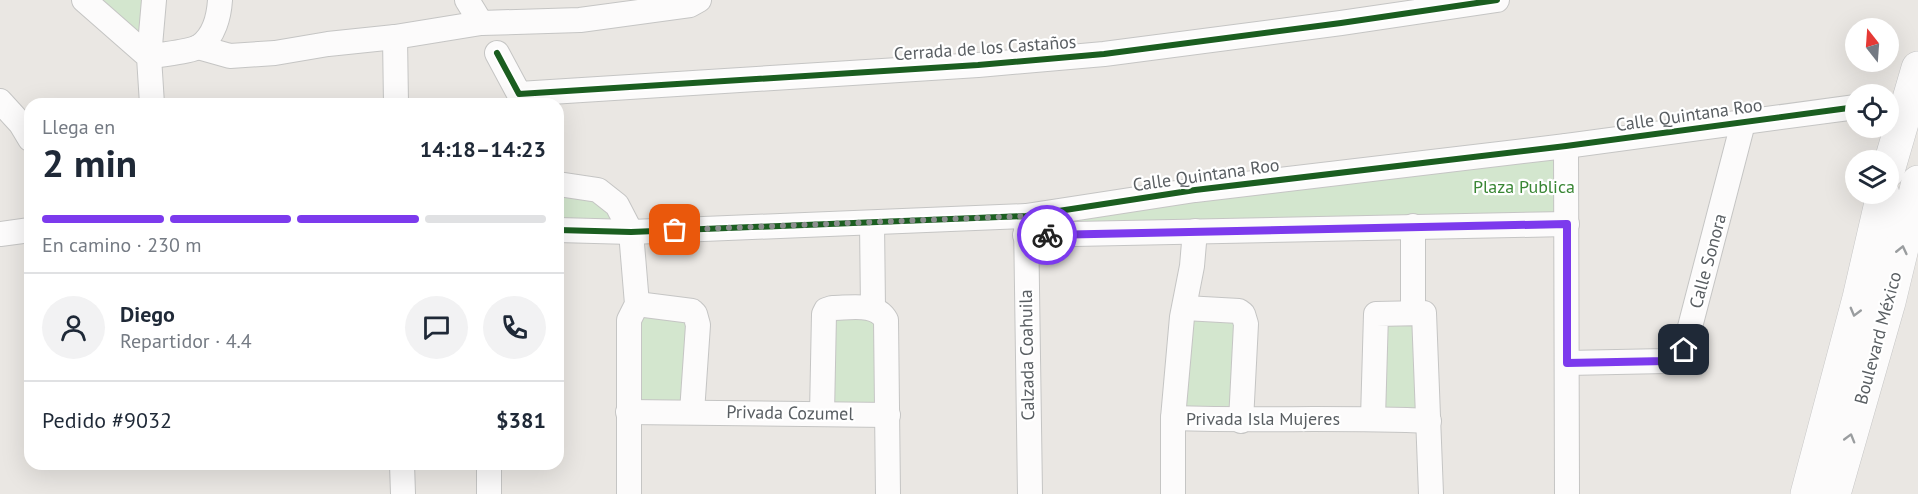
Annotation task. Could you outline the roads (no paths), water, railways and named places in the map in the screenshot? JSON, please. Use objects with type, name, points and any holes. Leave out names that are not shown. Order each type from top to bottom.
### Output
[{"type":"main road","points":[[1899,100],[1918,68]]},
{"type":"main road","name":"Boulevard México","points":[[1834,494],[1889,302],[1910,187]]},
{"type":"main road","name":"Boulevard México","points":[[1807,494],[1859,298],[1881,204]]},
{"type":"street","points":[[84,0],[149,57]]},
{"type":"street","points":[[152,98],[149,57],[154,0]]},
{"type":"street","points":[[198,47],[211,34],[220,0]]},
{"type":"street","points":[[467,0],[481,23]]},
{"type":"street","points":[[149,57],[198,47],[230,56],[275,53],[481,23],[580,20],[690,5],[699,0]]},
{"type":"street","name":"Cerrada de los Castaños","points":[[497,53],[519,94],[978,65],[1104,54],[1497,0]]},
{"type":"street","points":[[396,37],[396,98]]},
{"type":"street","points":[[0,101],[24,129]]},
{"type":"street","name":"Calle Quintana Roo","points":[[1025,226],[1195,190],[1566,146],[1845,109]]},
{"type":"street","name":"Calle Sonora","points":[[1567,363],[1666,361],[1676,358],[1684,350],[1743,123]]},
{"type":"street","points":[[1566,146],[1567,494]]},
{"type":"street","points":[[564,185],[598,190],[617,205],[631,232],[637,304],[629,320],[629,494]]},
{"type":"street","points":[[872,224],[873,308]]},
{"type":"street","name":"Calle Quintana Roo","points":[[564,230],[631,232],[872,224],[1194,231],[1567,224]]},
{"type":"street","name":"Calzada Coahuila","points":[[1025,226],[1030,494]]},
{"type":"street","points":[[1413,226],[1413,312]]},
{"type":"street","points":[[0,234],[24,231]]},
{"type":"street","name":"Privada Isla Mujeres","points":[[1194,231],[1192,266],[1182,317],[1173,418],[1241,421],[1373,418],[1429,421]]},
{"type":"street","points":[[637,304],[692,311],[695,314],[698,325],[692,412]]},
{"type":"street","points":[[822,414],[824,314],[826,310],[832,308],[873,308],[882,313],[886,320],[888,494]]},
{"type":"street","points":[[1185,308],[1239,311],[1243,314],[1246,324],[1241,421]]},
{"type":"street","points":[[1373,418],[1376,314],[1424,313],[1431,494]]},
{"type":"street","name":"Privada Cozumel","points":[[628,412],[888,415]]},
{"type":"street","points":[[1173,418],[1173,494]]},
{"type":"street","points":[[402,470],[403,494]]},
{"type":"street","points":[[489,470],[489,494]]},
{"type":"park label","name":"Plaza Publica","points":[[1524,187]]}]
